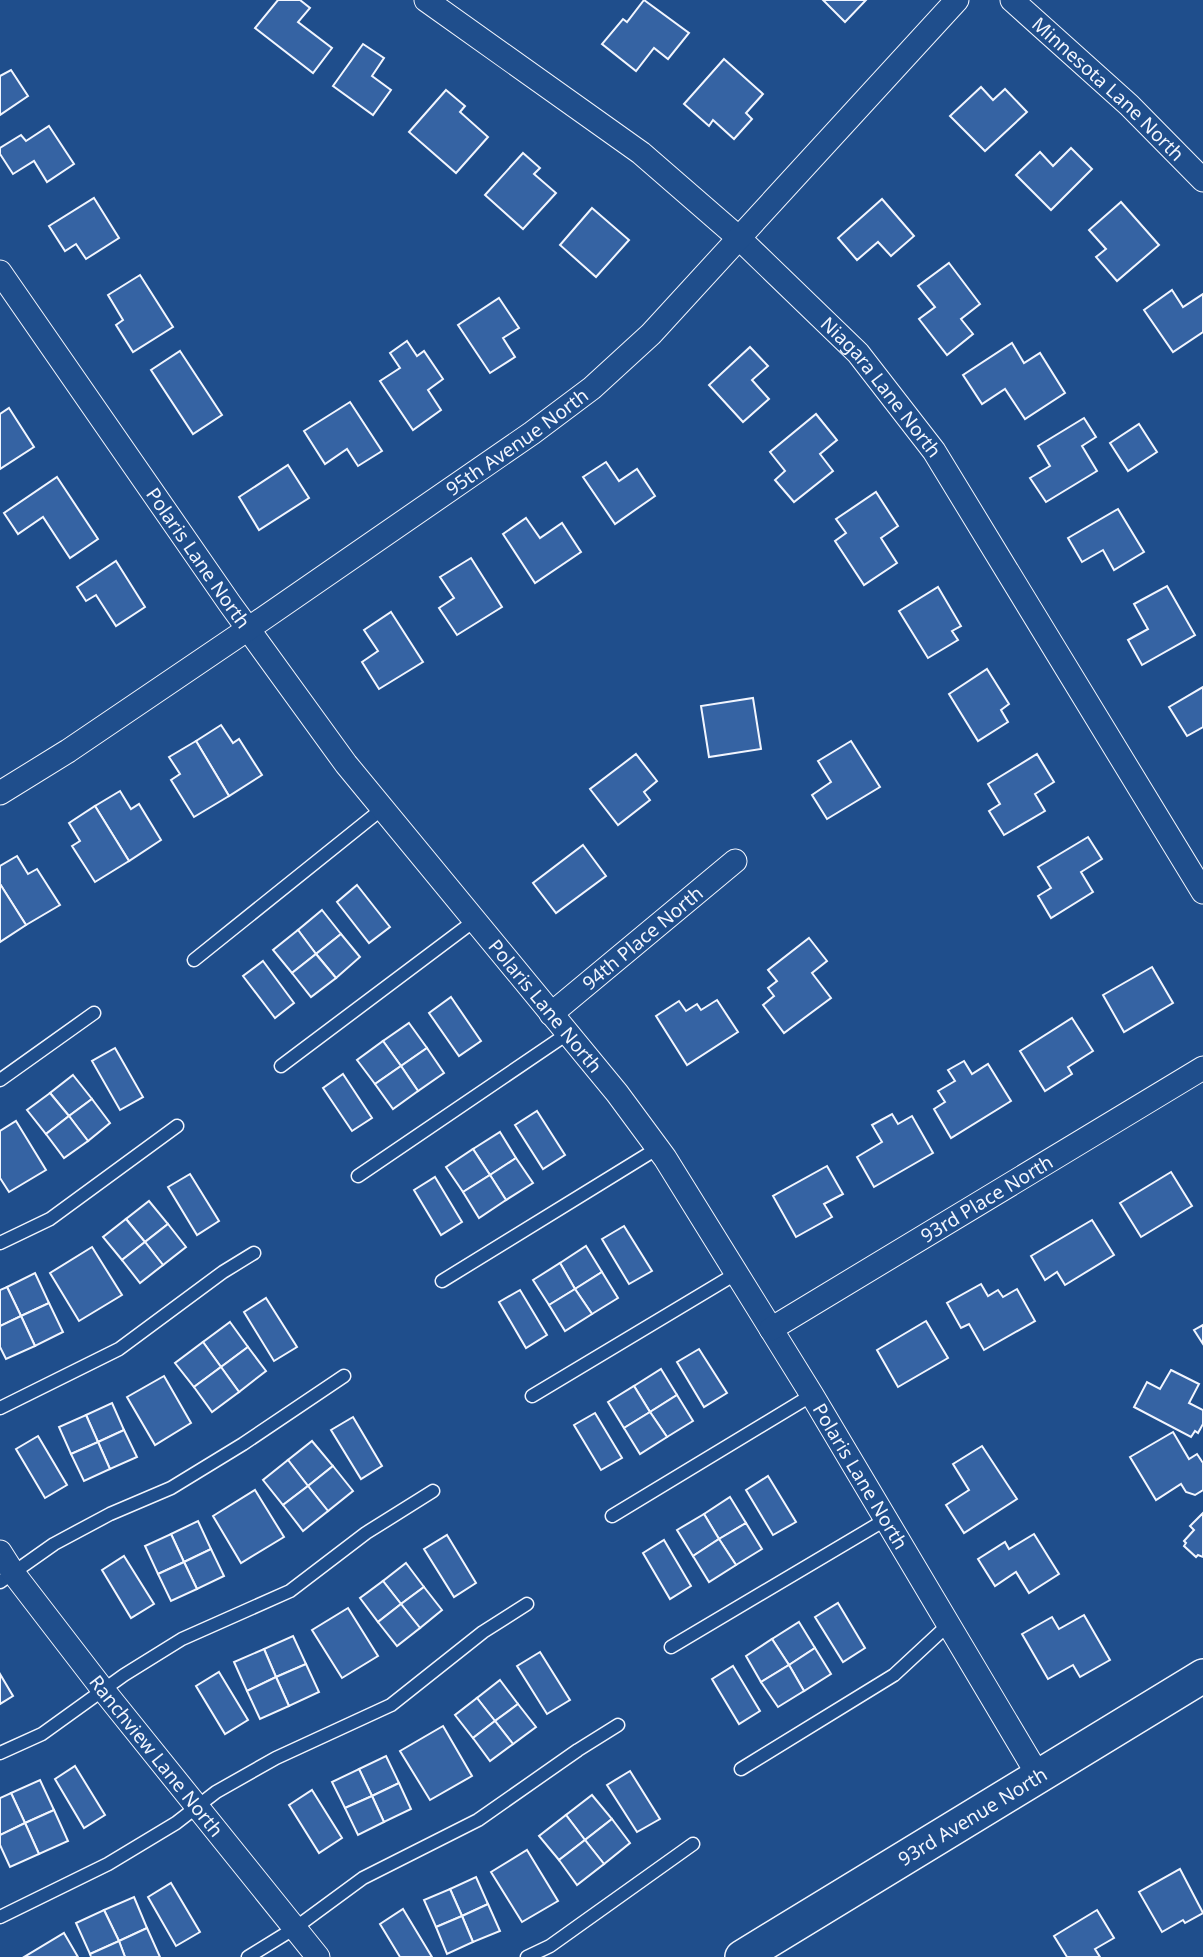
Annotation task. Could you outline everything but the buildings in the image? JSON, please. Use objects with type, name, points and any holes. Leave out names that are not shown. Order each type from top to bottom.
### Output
[{"type":"main road","name":"93rd Avenue North","points":[[742,1957],[1203,1676]]},
{"type":"street","name":"Niagara Lane North","points":[[426,0],[641,153],[740,239],[858,353],[934,452],[1203,892]]},
{"type":"street","name":"95th Avenue North","points":[[0,793],[68,751],[248,629],[592,388],[652,334],[957,0]]},
{"type":"street","name":"Minnesota Lane North","points":[[1012,0],[1129,105],[1203,180]]},
{"type":"street","name":"Polaris Lane North","points":[[0,272],[314,722],[658,1148],[812,1395],[1038,1775]]},
{"type":"street","name":"94th Place North","points":[[551,1014],[735,862]]},
{"type":"street","name":"93rd Place North","points":[[771,1329],[1203,1068]]},
{"type":"street","name":"Ranchview Lane North","points":[[0,1552],[7,1578],[104,1691],[318,1957]]},
{"type":"lane","points":[[194,960],[382,809]]},
{"type":"lane","points":[[281,1066],[474,921]]},
{"type":"lane","points":[[0,1080],[94,1013]]},
{"type":"lane","points":[[358,1176],[568,1034]]},
{"type":"lane","points":[[0,1243],[50,1219],[177,1126]]},
{"type":"lane","points":[[442,1281],[658,1148]]},
{"type":"lane","points":[[0,1408],[119,1349],[223,1272],[254,1253]]},
{"type":"lane","points":[[532,1396],[737,1273]]},
{"type":"lane","points":[[7,1578],[65,1538],[110,1514],[171,1488],[243,1444],[344,1376]]},
{"type":"lane","points":[[612,1516],[812,1395]]},
{"type":"lane","points":[[0,1753],[42,1734],[124,1675],[181,1639],[290,1591],[366,1533],[433,1491]]},
{"type":"lane","points":[[671,1647],[886,1520]]},
{"type":"lane","points":[[0,1917],[108,1864],[176,1823],[216,1792],[276,1758],[391,1705],[483,1632],[527,1604]]},
{"type":"lane","points":[[741,1769],[894,1675],[948,1625]]},
{"type":"lane","points":[[248,1957],[295,1928],[363,1878],[478,1820],[618,1725]]},
{"type":"lane","points":[[527,1957],[550,1946],[693,1844]]}]
